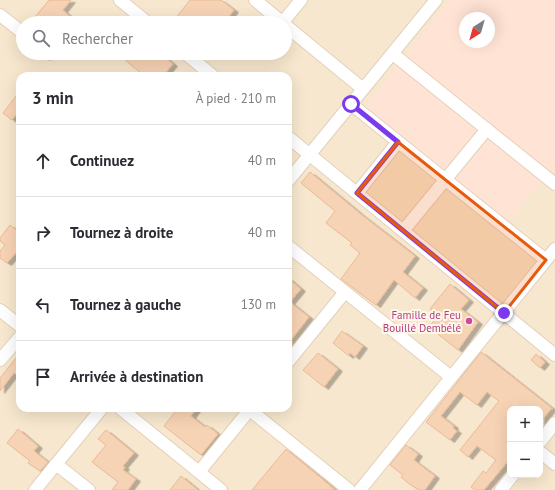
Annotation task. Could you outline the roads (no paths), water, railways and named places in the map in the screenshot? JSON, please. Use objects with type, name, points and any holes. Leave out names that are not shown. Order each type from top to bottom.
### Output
[{"type":"street","points":[[255,0],[274,16]]},
{"type":"street","points":[[288,16],[301,0]]},
{"type":"street","points":[[292,176],[436,0]]},
{"type":"street","points":[[124,1],[140,16]]},
{"type":"street","points":[[0,16],[16,28]]},
{"type":"street","points":[[292,31],[363,89]]},
{"type":"street","points":[[392,54],[555,184]]},
{"type":"street","points":[[193,60],[208,72]]},
{"type":"street","points":[[351,104],[546,260]]},
{"type":"street","points":[[403,231],[487,129]]},
{"type":"street","points":[[292,140],[555,355]]},
{"type":"street","points":[[357,193],[398,142]]},
{"type":"street","points":[[292,249],[451,377]]},
{"type":"street","points":[[360,490],[555,249]]},
{"type":"street","points":[[292,357],[345,292]]},
{"type":"street","points":[[0,310],[16,323]]},
{"type":"street","points":[[0,360],[16,342]]},
{"type":"street","points":[[35,490],[99,412]]},
{"type":"street","points":[[125,412],[221,490]]},
{"type":"street","points":[[199,472],[248,412]]},
{"type":"street","points":[[254,412],[349,490]]},
{"type":"street","points":[[543,438],[555,423]]},
{"type":"street","points":[[543,454],[555,464]]},
{"type":"street","points":[[56,464],[88,490]]},
{"type":"street","points":[[500,490],[510,478]]},
{"type":"place","name":"Famille de Feu Bouillé Dembélé","points":[[469,321]]}]
